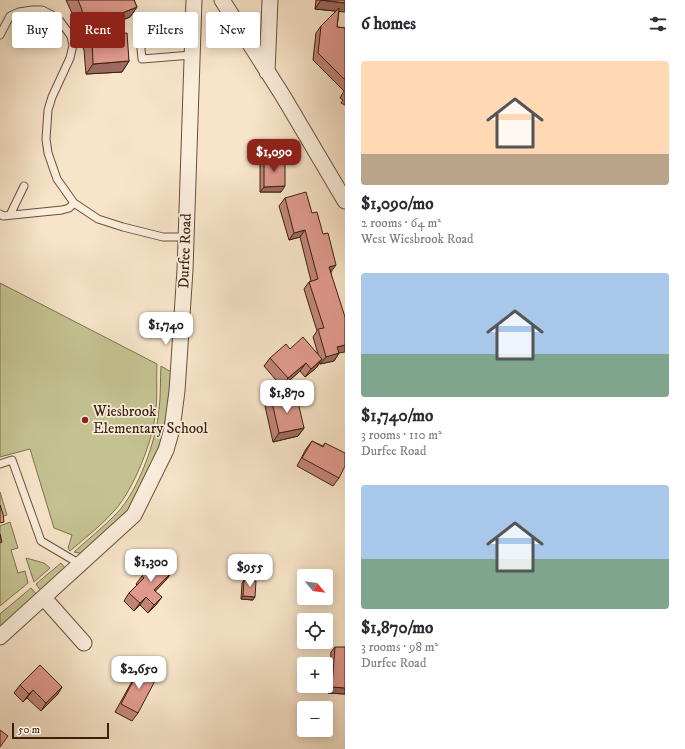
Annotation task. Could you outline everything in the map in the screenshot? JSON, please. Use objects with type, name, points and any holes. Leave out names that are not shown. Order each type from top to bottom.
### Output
[{"type":"street","name":"Durfee Road","points":[[0,637],[134,515],[166,450],[172,429],[177,391],[186,237],[194,0]]},
{"type":"street","points":[[222,0],[283,96],[345,201]]},
{"type":"street","points":[[267,72],[270,0]]},
{"type":"street","points":[[44,598],[84,643]]},
{"type":"lane","points":[[0,36],[10,16],[19,12],[32,10],[42,10],[52,15],[60,21],[71,36],[73,45],[70,58],[52,97],[48,110],[46,139],[48,153],[58,179],[74,203],[98,219],[116,225],[163,237],[186,237]]},
{"type":"lane","points":[[141,48],[142,59],[192,55]]},
{"type":"lane","points":[[10,215],[24,186]]},
{"type":"lane","points":[[0,214],[3,216],[69,208],[74,203]]},
{"type":"lane","points":[[0,464],[12,460],[41,540],[80,564]]},
{"type":"shaded area","name":"Wiesbrook Elementary School","points":[[0,283],[157,364],[156,410],[153,427],[146,452],[135,479],[122,501],[110,516],[70,551],[68,548],[72,535],[54,528],[30,449],[0,457]]},
{"type":"shaded area","points":[[161,366],[171,372],[168,408],[161,441],[154,460],[128,512],[84,554],[74,552],[117,513],[132,492],[139,478],[155,435],[160,398]]},
{"type":"shaded area","points":[[0,492],[7,515],[1,517],[0,514]]},
{"type":"shaded area","points":[[10,522],[18,548],[11,550],[18,573],[25,571],[28,583],[0,606],[0,526]]},
{"type":"shaded area","points":[[26,558],[44,563],[50,568],[34,582]]},
{"type":"shaded area","points":[[61,563],[65,568],[41,591],[36,584]]},
{"type":"shaded area","points":[[31,588],[37,595],[0,627],[0,614]]},
{"type":"building","points":[[78,0],[134,0],[137,7],[124,12],[82,12]]},
{"type":"building","points":[[321,0],[345,0],[345,3]]},
{"type":"building","points":[[339,8],[337,27],[345,28],[345,80],[318,53],[321,26]]},
{"type":"building","points":[[125,33],[127,33],[129,61],[93,64],[92,48],[125,48]]},
{"type":"building","points":[[285,159],[285,186],[264,187],[264,160]]},
{"type":"building","points":[[306,192],[312,213],[317,212],[323,234],[328,233],[336,265],[329,267],[345,317],[345,345],[337,347],[339,353],[326,357],[318,329],[324,328],[309,282],[318,279],[305,230],[294,233],[285,198]]},
{"type":"building","points":[[303,337],[322,359],[311,369],[306,363],[288,378],[270,358],[286,344],[290,349]]},
{"type":"building","points":[[291,393],[293,403],[298,402],[304,428],[279,433],[271,398]]},
{"type":"building","points":[[312,441],[323,447],[325,443],[345,453],[345,466],[339,478],[302,458]]},
{"type":"building","points":[[0,505],[4,522],[0,523]]},
{"type":"building","points":[[159,559],[172,572],[154,590],[162,597],[154,605],[146,597],[140,603],[129,593],[144,578],[142,576]]},
{"type":"building","points":[[244,580],[256,581],[255,597],[243,596]]},
{"type":"building","points":[[335,647],[345,647],[345,688],[333,687]]},
{"type":"building","points":[[40,665],[62,687],[46,703],[33,690],[29,694],[20,685]]},
{"type":"building","points":[[140,668],[157,677],[138,713],[121,704]]},
{"type":"building","points":[[0,730],[8,736],[0,747]]},
{"type":"place","name":"Wiesbrook Elementary School","points":[[85,420]]}]
